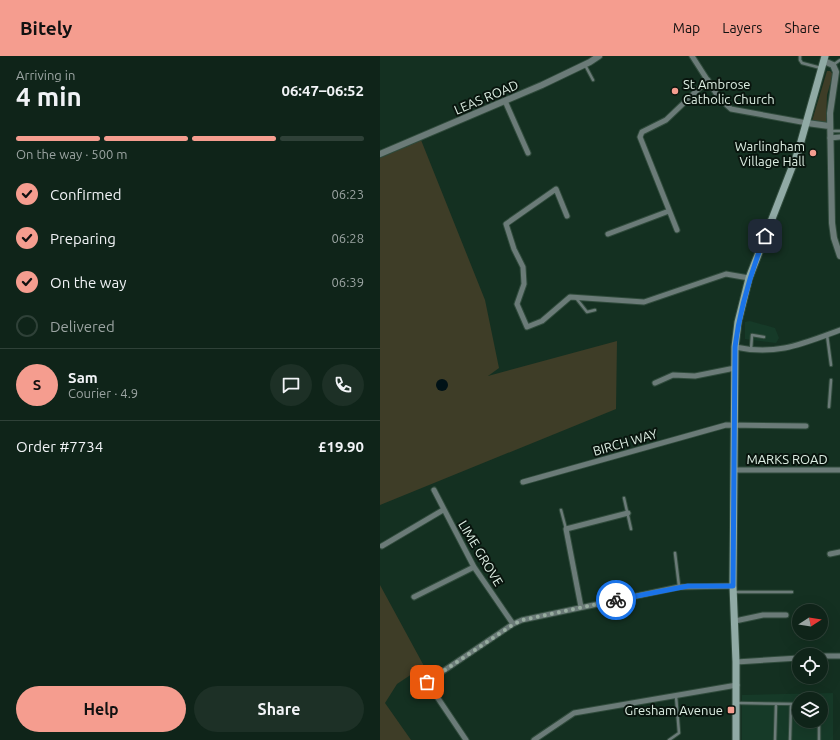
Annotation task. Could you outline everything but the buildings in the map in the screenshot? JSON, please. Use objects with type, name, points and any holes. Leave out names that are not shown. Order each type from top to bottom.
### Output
[{"type":"main road","points":[[736,740],[737,685],[733,589],[733,426],[735,347],[738,322],[749,278],[798,152],[825,58]]},
{"type":"street","name":"LEAS ROAD","points":[[380,154],[505,101],[599,56]]},
{"type":"street","points":[[692,56],[719,98],[731,109],[807,124],[840,137]]},
{"type":"street","points":[[825,58],[833,65],[836,75],[830,104],[832,228],[840,256]]},
{"type":"street","points":[[677,230],[640,137],[642,132],[666,120],[708,80]]},
{"type":"street","points":[[505,101],[528,153]]},
{"type":"street","points":[[567,216],[556,189],[506,224],[514,249],[523,267],[524,284],[517,304],[527,326],[542,320],[570,297],[644,302],[726,274],[749,278]]},
{"type":"street","points":[[608,234],[669,211]]},
{"type":"street","points":[[735,347],[751,350],[783,350],[840,330]]},
{"type":"street","points":[[656,383],[673,375],[695,376],[735,368]]},
{"type":"street","name":"BIRCH WAY","points":[[523,482],[726,425],[806,426]]},
{"type":"street","name":"MARKS ROAD","points":[[734,470],[840,470]]},
{"type":"street","name":"LIME GROVE","points":[[434,490],[443,510],[474,567],[514,624]]},
{"type":"street","points":[[382,546],[443,510]]},
{"type":"street","points":[[581,607],[566,529],[628,513]]},
{"type":"street","points":[[830,554],[840,552]]},
{"type":"street","points":[[414,597],[474,567]]},
{"type":"street","points":[[427,682],[522,620],[679,587],[733,589]]},
{"type":"street","points":[[735,621],[763,615],[786,615]]},
{"type":"street","points":[[828,656],[840,656]]},
{"type":"street","points":[[736,662],[792,658]]},
{"type":"street","points":[[418,670],[466,740]]},
{"type":"street","points":[[534,740],[574,713],[737,685]]},
{"type":"lane","points":[[800,56],[800,60],[802,62],[822,68]]},
{"type":"lane","points":[[833,65],[840,60]]},
{"type":"lane","points":[[588,61],[592,80]]},
{"type":"lane","points":[[830,132],[840,131]]},
{"type":"lane","points":[[576,298],[587,312],[595,310]]},
{"type":"lane","points":[[751,350],[752,335],[764,337]]},
{"type":"lane","points":[[827,335],[831,365]]},
{"type":"lane","points":[[829,407],[831,380]]},
{"type":"lane","points":[[624,498],[632,529]]},
{"type":"lane","points":[[561,510],[566,529]]},
{"type":"lane","points":[[675,553],[679,587]]},
{"type":"lane","points":[[733,589],[792,592]]},
{"type":"lane","points":[[669,740],[679,732],[676,696]]},
{"type":"lane","points":[[736,703],[791,704],[790,740]]},
{"type":"lane","points":[[775,740],[776,704]]},
{"type":"lane","points":[[819,728],[819,740]]},
{"type":"shaded area","points":[[827,71],[830,71],[833,74],[827,95],[826,123],[812,121]]},
{"type":"shaded area","points":[[421,140],[485,300],[499,368],[488,376],[617,341],[616,409],[380,505],[380,158]]},
{"type":"shaded area","points":[[750,321],[775,328],[779,338],[776,343],[745,339],[745,322]]},
{"type":"shaded area","points":[[444,379],[447,380],[447,390],[440,391],[437,390],[436,383],[437,380]]},
{"type":"shaded area","points":[[380,585],[424,666],[397,684],[385,703],[411,740],[380,740]]},
{"type":"shaded area","points":[[828,693],[833,693],[833,740],[742,740],[742,695],[792,694],[792,728],[828,728]]},
{"type":"way so far","points":[[427,682],[522,620],[616,600]]},
{"type":"place","name":"St Ambrose Catholic Church","points":[[675,91]]},
{"type":"place","name":"Warlingham Village Hall","points":[[813,153]]},
{"type":"place","name":"Gresham Avenue","points":[[731,710]]},
{"type":"route","points":[[616,600],[679,587],[733,586],[733,426],[735,347],[738,322],[749,278],[765,236]]}]
